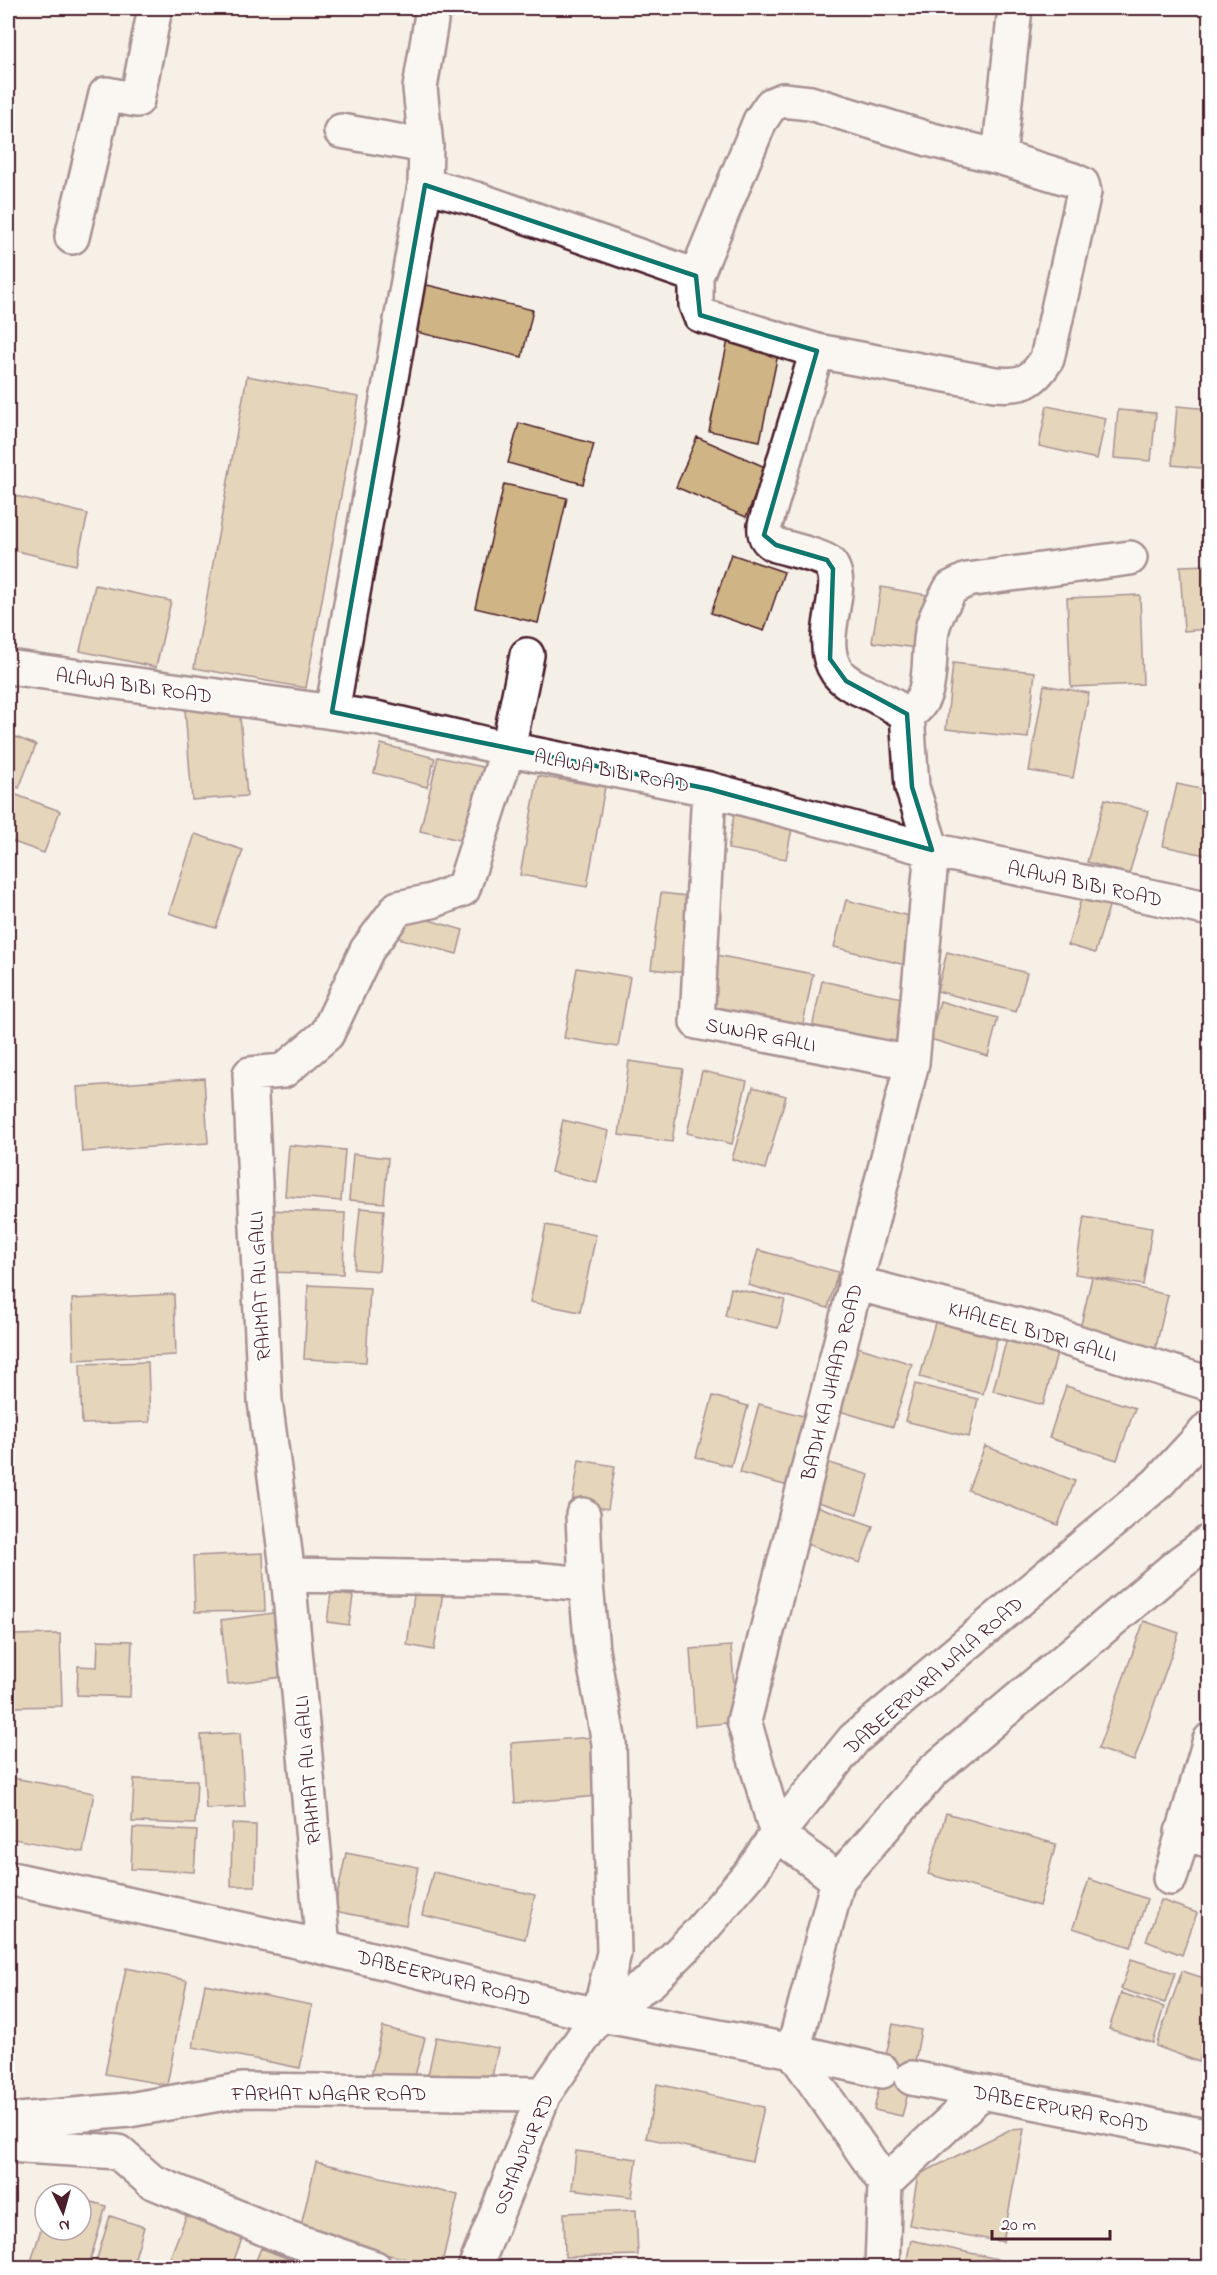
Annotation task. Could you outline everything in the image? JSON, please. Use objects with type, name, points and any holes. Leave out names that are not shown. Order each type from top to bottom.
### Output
[{"type":"street","points":[[72,237],[106,94],[138,100],[155,8]]},
{"type":"street","points":[[332,712],[424,185],[426,146],[420,88],[433,8]]},
{"type":"street","points":[[999,157],[1015,8]]},
{"type":"street","points":[[783,100],[810,103],[928,140],[999,157],[1082,184],[1084,192],[1047,359],[1030,381],[1012,385],[995,384],[817,351],[700,315],[696,305],[696,276],[760,122],[771,105],[783,100]]},
{"type":"street","points":[[341,131],[426,146]]},
{"type":"street","points":[[424,185],[476,199],[696,276]]},
{"type":"street","points":[[817,351],[765,525],[764,535],[769,543],[827,560],[833,569],[836,583],[828,640],[830,659],[836,671],[846,681],[907,714]]},
{"type":"street","points":[[907,714],[917,710],[927,690],[934,624],[951,588],[967,580],[1130,558]]},
{"type":"street","points":[[508,749],[527,656]]},
{"type":"street","name":"ALAWA BIBI ROAD","points":[[8,667],[376,718],[508,749],[709,789],[932,850],[1209,909]]},
{"type":"street","points":[[907,714],[912,787],[932,850]]},
{"type":"street","name":"RAHMAT ALI GALLI","points":[[323,1947],[288,1575],[265,1401],[250,1074],[283,1071],[327,1034],[367,950],[398,908],[432,901],[464,889],[508,749]]},
{"type":"street","name":"SUNAR GALLI","points":[[709,789],[697,1022],[912,1063]]},
{"type":"street","name":"BADH KA JHAAD ROAD","points":[[777,1834],[744,1721],[795,1529],[912,1063],[932,850]]},
{"type":"street","name":"KHALEEL BIDRI GALLI","points":[[855,1283],[1048,1333],[1209,1384]]},
{"type":"street","name":"DABEERPURA NALA ROAD","points":[[599,2015],[650,1982],[698,1934],[751,1872],[777,1834],[854,1739],[1158,1483],[1209,1427]]},
{"type":"street","points":[[583,1515],[592,1650],[609,1743],[614,1953],[599,2015]]},
{"type":"street","points":[[882,2268],[885,2183],[793,2051],[838,1880],[933,1772],[1170,1570],[1209,1541]]},
{"type":"street","points":[[288,1575],[533,1580],[586,1584]]},
{"type":"street","points":[[1170,1878],[1196,1836],[1209,1740]]},
{"type":"street","points":[[777,1834],[838,1880]]},
{"type":"street","name":"DABEERPURA ROAD","points":[[8,1878],[323,1947],[599,2015],[793,2051],[982,2092],[1209,2137]]},
{"type":"street","name":"OSMANPUR RD","points":[[475,2268],[544,2094],[599,2015]]},
{"type":"street","name":"FARHAT NAGAR ROAD","points":[[8,2121],[129,2110],[242,2090],[544,2094]]},
{"type":"street","points":[[885,2183],[982,2092]]},
{"type":"street","points":[[8,2145],[118,2152],[151,2181],[280,2235],[375,2268]]},
{"type":"highlighted area","points":[[425,185],[696,276],[700,315],[817,351],[764,535],[776,545],[827,560],[833,569],[830,659],[846,681],[907,714],[912,787],[932,850],[709,789],[332,712]]},
{"type":"building","points":[[423,284],[533,310],[522,357],[412,331]]},
{"type":"building","points":[[728,340],[779,349],[760,441],[709,431]]},
{"type":"building","points":[[247,376],[359,397],[306,688],[194,668]]},
{"type":"building","points":[[1047,406],[1106,418],[1097,459],[1039,446]]},
{"type":"building","points":[[1177,406],[1210,409],[1210,469],[1172,465]]},
{"type":"building","points":[[1118,410],[1156,413],[1151,461],[1114,458]]},
{"type":"building","points":[[519,423],[594,444],[583,484],[508,463]]},
{"type":"building","points":[[697,437],[767,468],[746,517],[676,487]]},
{"type":"building","points":[[504,484],[567,498],[538,623],[475,608]]},
{"type":"building","points":[[8,494],[88,514],[76,565],[8,549]]},
{"type":"building","points":[[731,554],[784,572],[764,631],[711,613]]},
{"type":"building","points":[[1210,565],[1210,629],[1184,631],[1180,566]]},
{"type":"building","points":[[95,585],[171,601],[156,667],[80,651]]},
{"type":"building","points":[[881,587],[933,596],[924,649],[872,642]]},
{"type":"building","points":[[1140,595],[1143,684],[1071,687],[1067,598]]},
{"type":"building","points":[[953,663],[1035,672],[1028,738],[946,729]]},
{"type":"building","points":[[1044,685],[1089,693],[1073,778],[1029,771]]},
{"type":"building","points":[[239,705],[247,796],[192,800],[185,710]]},
{"type":"building","points":[[8,734],[36,745],[19,788],[8,783]]},
{"type":"building","points":[[381,744],[435,758],[427,787],[374,773]]},
{"type":"building","points":[[438,757],[491,769],[473,843],[420,831]]},
{"type":"building","points":[[538,776],[605,787],[587,887],[520,875]]},
{"type":"building","points":[[1177,784],[1210,791],[1210,856],[1163,846]]},
{"type":"building","points":[[8,792],[60,811],[44,853],[8,840]]},
{"type":"building","points":[[1105,799],[1148,811],[1129,874],[1087,862]]},
{"type":"building","points":[[736,803],[795,813],[786,859],[728,849]]},
{"type":"building","points":[[195,834],[243,850],[216,928],[169,913]]},
{"type":"building","points":[[1083,892],[1111,900],[1095,953],[1068,945]]},
{"type":"building","points":[[661,893],[696,897],[686,973],[651,969]]},
{"type":"building","points":[[846,900],[925,920],[913,967],[834,947]]},
{"type":"building","points":[[405,913],[463,930],[457,954],[398,938]]},
{"type":"building","points":[[947,952],[1027,973],[1016,1012],[937,991]]},
{"type":"building","points":[[716,955],[813,974],[802,1029],[705,1010]]},
{"type":"building","points":[[577,968],[630,977],[618,1047],[564,1038]]},
{"type":"building","points":[[822,981],[907,999],[895,1055],[810,1038]]},
{"type":"building","points":[[940,1001],[998,1018],[988,1056],[930,1039]]},
{"type":"building","points":[[629,1061],[683,1069],[672,1142],[619,1135]]},
{"type":"building","points":[[702,1071],[747,1081],[732,1144],[687,1133]]},
{"type":"building","points":[[204,1078],[208,1143],[82,1152],[77,1087]]},
{"type":"building","points":[[753,1087],[786,1096],[765,1169],[732,1159]]},
{"type":"building","points":[[563,1120],[609,1131],[597,1183],[551,1172]]},
{"type":"building","points":[[289,1145],[345,1150],[341,1201],[285,1196]]},
{"type":"building","points":[[353,1154],[388,1158],[384,1203],[349,1200]]},
{"type":"building","points":[[360,1208],[384,1210],[379,1271],[354,1269]]},
{"type":"building","points":[[266,1210],[345,1213],[343,1274],[265,1272]]},
{"type":"building","points":[[1084,1217],[1152,1228],[1143,1285],[1075,1274]]},
{"type":"building","points":[[546,1225],[596,1235],[580,1312],[530,1302]]},
{"type":"building","points":[[758,1250],[838,1272],[828,1308],[748,1285]]},
{"type":"building","points":[[1092,1277],[1168,1295],[1155,1351],[1079,1333]]},
{"type":"building","points":[[308,1285],[370,1288],[366,1362],[304,1359]]},
{"type":"building","points":[[731,1288],[785,1300],[778,1328],[725,1316]]},
{"type":"building","points":[[174,1294],[176,1355],[74,1360],[72,1299]]},
{"type":"building","points":[[937,1315],[999,1331],[983,1394],[920,1377]]},
{"type":"building","points":[[1008,1334],[1059,1346],[1043,1405],[993,1391]]},
{"type":"building","points":[[851,1345],[912,1364],[893,1427],[833,1409]]},
{"type":"building","points":[[148,1362],[150,1422],[82,1424],[80,1364]]},
{"type":"building","points":[[915,1384],[978,1399],[969,1437],[905,1421]]},
{"type":"building","points":[[1066,1386],[1135,1408],[1117,1460],[1049,1438]]},
{"type":"building","points":[[713,1396],[748,1406],[731,1466],[696,1457]]},
{"type":"building","points":[[759,1404],[807,1417],[788,1486],[740,1473]]},
{"type":"building","points":[[985,1446],[1075,1481],[1058,1525],[968,1490]]},
{"type":"building","points":[[579,1460],[615,1466],[608,1509],[572,1503]]},
{"type":"building","points":[[820,1460],[869,1475],[857,1514],[808,1499]]},
{"type":"building","points":[[811,1504],[873,1526],[860,1563],[798,1541]]},
{"type":"building","points":[[263,1553],[265,1611],[195,1612],[193,1556]]},
{"type":"building","points":[[415,1588],[443,1592],[434,1650],[407,1645]]},
{"type":"building","points":[[331,1593],[353,1596],[349,1625],[327,1622]]},
{"type":"building","points":[[274,1613],[282,1677],[228,1684],[221,1620]]},
{"type":"building","points":[[1144,1621],[1179,1633],[1134,1761],[1098,1749]]},
{"type":"building","points":[[60,1634],[62,1706],[12,1707],[10,1635]]},
{"type":"building","points":[[98,1640],[132,1641],[130,1697],[77,1695],[78,1666],[97,1667]]},
{"type":"building","points":[[731,1646],[737,1722],[695,1726],[690,1649]]},
{"type":"building","points":[[240,1733],[245,1807],[206,1809],[201,1735]]},
{"type":"building","points":[[594,1737],[599,1796],[515,1803],[511,1743]]},
{"type":"building","points":[[8,1777],[94,1793],[83,1852],[8,1838]]},
{"type":"building","points":[[134,1779],[197,1780],[195,1824],[132,1822]]},
{"type":"building","points":[[946,1813],[1056,1844],[1039,1906],[928,1874]]},
{"type":"building","points":[[232,1824],[256,1825],[255,1886],[231,1886]]},
{"type":"building","points":[[133,1828],[197,1831],[194,1872],[131,1869]]},
{"type":"building","points":[[346,1853],[418,1867],[406,1925],[334,1911]]},
{"type":"building","points":[[433,1872],[535,1895],[525,1939],[422,1915]]},
{"type":"building","points":[[1089,1879],[1147,1899],[1131,1947],[1073,1928]]},
{"type":"building","points":[[1161,1900],[1197,1913],[1182,1955],[1146,1941]]},
{"type":"building","points":[[1131,1959],[1175,1973],[1165,2003],[1121,1989]]},
{"type":"building","points":[[126,1968],[187,1980],[167,2085],[105,2074]]},
{"type":"building","points":[[1182,1971],[1210,1980],[1210,2032],[1199,2062],[1156,2046]]},
{"type":"building","points":[[205,1984],[312,2005],[300,2068],[193,2047]]},
{"type":"building","points":[[1121,1993],[1164,2007],[1153,2043],[1109,2029]]},
{"type":"building","points":[[893,2024],[921,2030],[902,2116],[874,2110]]},
{"type":"building","points":[[383,2027],[425,2038],[412,2087],[371,2076]]},
{"type":"building","points":[[436,2037],[498,2048],[490,2087],[428,2075]]},
{"type":"building","points":[[657,2084],[764,2107],[752,2161],[646,2138]]},
{"type":"building","points":[[1024,2129],[1003,2242],[909,2225],[918,2175],[1009,2130]]},
{"type":"building","points":[[576,2151],[637,2159],[632,2197],[572,2189]]},
{"type":"building","points":[[316,2162],[458,2195],[441,2267],[299,2234]]},
{"type":"building","points":[[93,2202],[106,2206],[88,2268],[29,2268],[37,2242],[93,2242]]},
{"type":"building","points":[[636,2210],[638,2255],[565,2257],[564,2213]]},
{"type":"building","points":[[187,2214],[243,2236],[231,2268],[166,2268]]},
{"type":"building","points":[[110,2216],[144,2227],[132,2268],[94,2268]]},
{"type":"building","points":[[911,2240],[998,2259],[996,2268],[905,2268]]},
{"type":"building","points":[[261,2248],[304,2265],[303,2268],[253,2268]]}]
